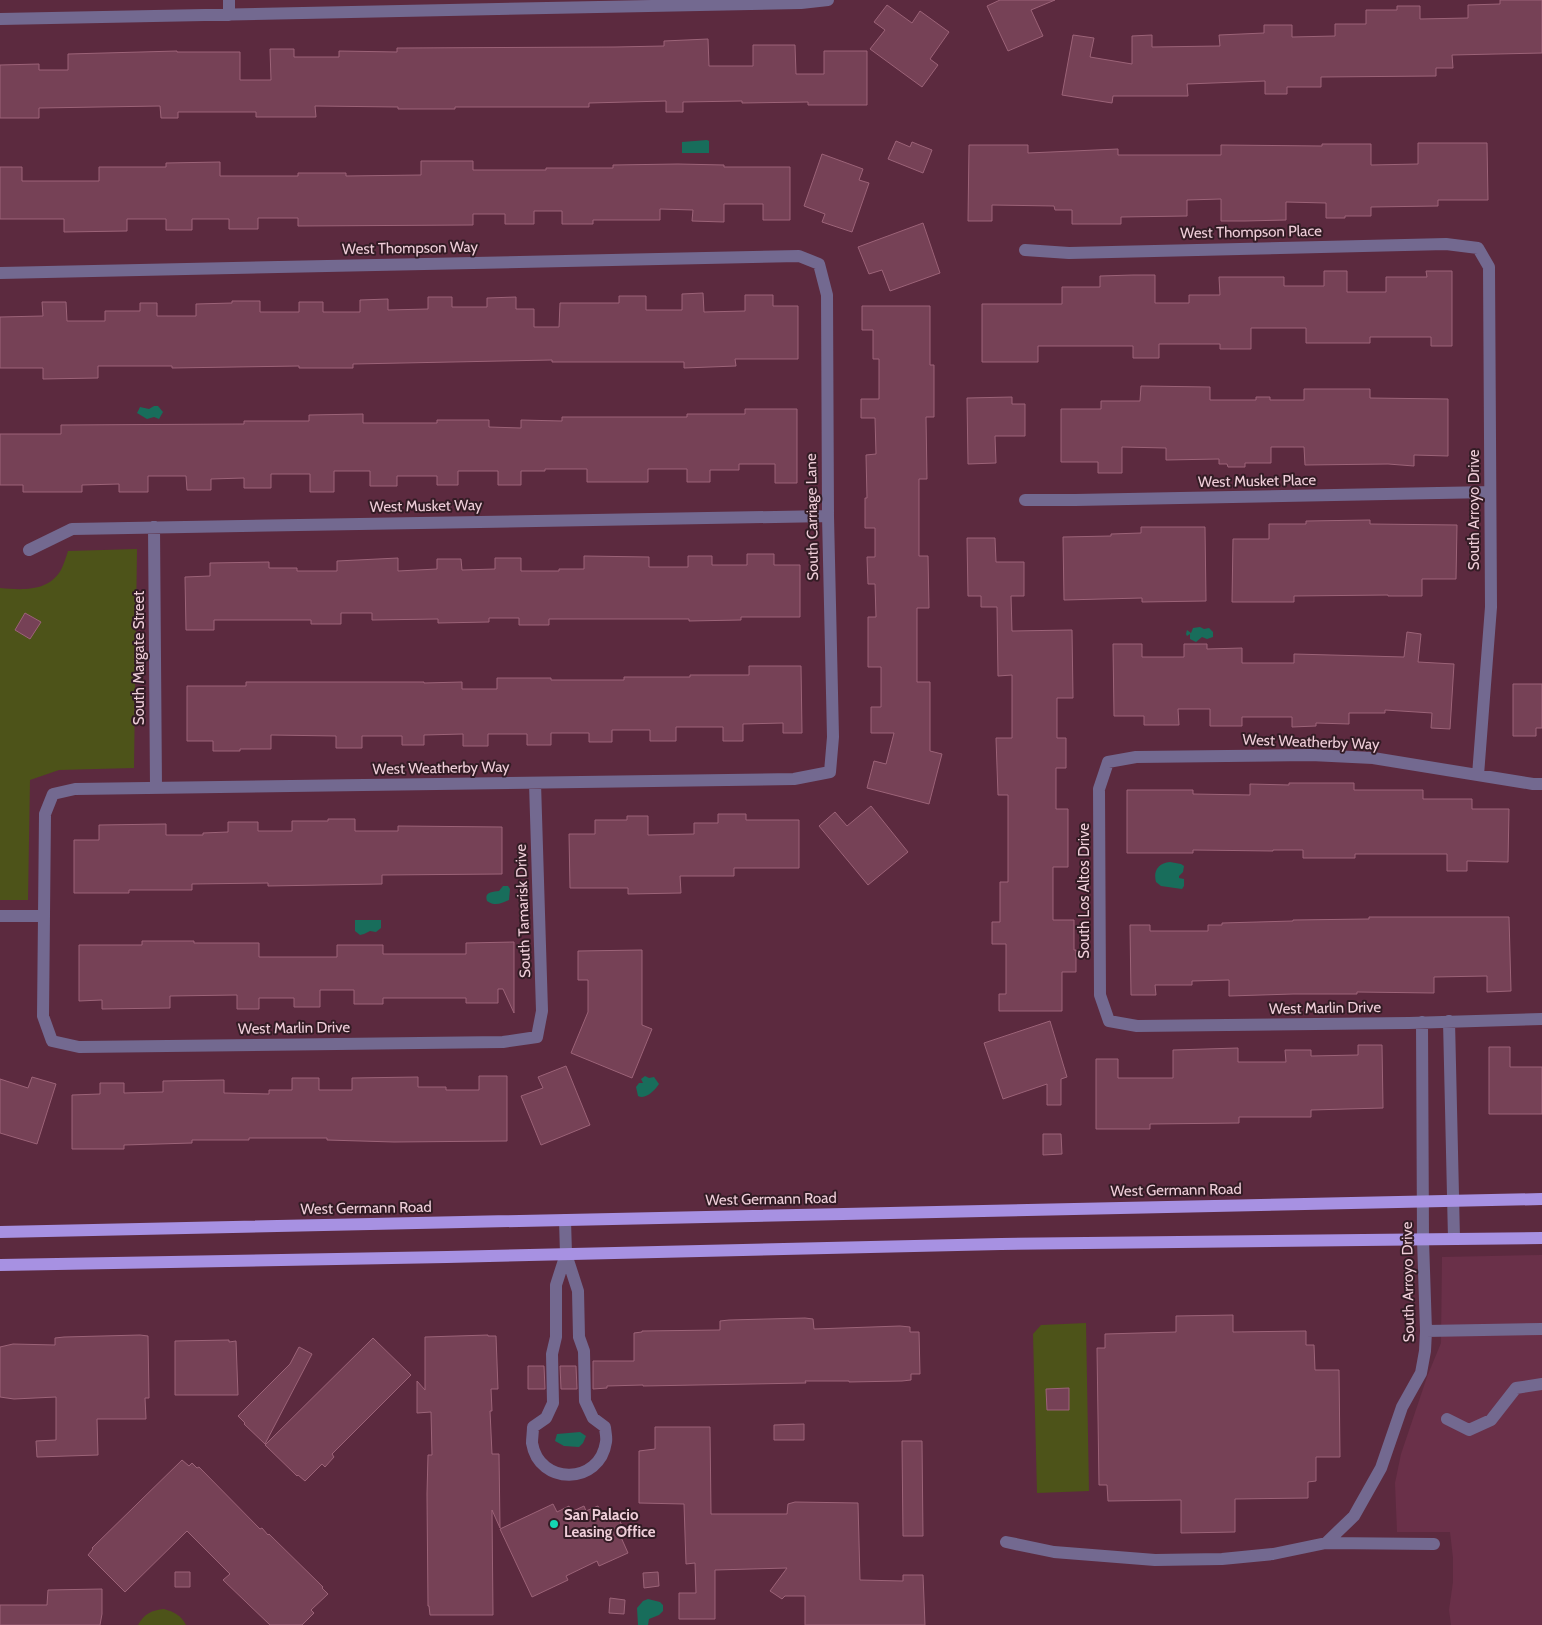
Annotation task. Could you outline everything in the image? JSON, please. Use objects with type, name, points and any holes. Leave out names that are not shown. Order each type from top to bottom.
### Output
[{"type":"main road","name":"West Germann Road","points":[[0,1232],[1542,1199]]},
{"type":"main road","points":[[0,1265],[1001,1244],[1542,1238]]},
{"type":"street","points":[[229,0],[229,15]]},
{"type":"street","points":[[0,19],[801,3],[828,0]]},
{"type":"street","name":"West Thompson Place","points":[[1025,250],[1069,253],[1446,244],[1478,248]]},
{"type":"street","name":"South Arroyo Drive","points":[[1478,248],[1489,267],[1490,492],[1490,607],[1478,775]]},
{"type":"street","name":"West Thompson Way","points":[[0,272],[799,256],[819,264]]},
{"type":"street","name":"South Carriage Lane","points":[[819,264],[827,295],[828,516],[833,737],[830,772]]},
{"type":"street","name":"West Musket Place","points":[[1025,500],[1490,492]]},
{"type":"street","name":"West Musket Way","points":[[29,550],[72,529],[828,516]]},
{"type":"street","name":"South Margate Street","points":[[154,527],[156,788]]},
{"type":"street","name":"West Weatherby Way","points":[[1108,762],[1136,757],[1311,755],[1373,758],[1542,784]]},
{"type":"street","name":"South Los Altos Drive","points":[[1108,762],[1099,789],[1099,799],[1100,995],[1109,1021]]},
{"type":"street","name":"West Weatherby Way","points":[[44,916],[46,814],[53,794],[75,789],[794,779],[830,772]]},
{"type":"street","name":"South Tamarisk Drive","points":[[535,783],[542,1011],[537,1038]]},
{"type":"street","points":[[0,916],[44,916]]},
{"type":"street","name":"West Marlin Drive","points":[[44,916],[43,1016],[52,1041],[79,1047],[89,1047],[503,1042],[537,1038]]},
{"type":"street","name":"West Marlin Drive","points":[[1109,1021],[1137,1026],[1542,1019]]},
{"type":"street","name":"South Arroyo Drive","points":[[1326,1543],[1354,1516],[1381,1468],[1402,1407],[1421,1372],[1426,1331],[1423,1240],[1422,1022]]},
{"type":"street","points":[[1449,1022],[1454,1239]]},
{"type":"street","points":[[565,1220],[566,1254],[578,1290],[579,1337],[584,1352],[585,1401],[593,1418],[605,1426],[606,1440],[603,1454],[595,1465],[583,1473],[569,1475],[556,1473],[544,1466],[536,1455],[532,1441],[533,1428],[546,1418],[553,1403],[552,1354],[556,1337],[556,1285],[566,1254]]},
{"type":"street","points":[[1426,1331],[1542,1329]]},
{"type":"street","points":[[556,1337],[579,1337]]},
{"type":"street","points":[[1447,1419],[1469,1430],[1491,1420],[1516,1388],[1542,1384]]},
{"type":"street","points":[[1006,1542],[1054,1552],[1155,1560],[1222,1559],[1273,1554],[1326,1543],[1434,1544]]},
{"type":"shaded area","points":[[709,141],[709,153],[682,153],[682,142]]},
{"type":"shaded area","points":[[158,406],[163,412],[159,419],[154,417],[147,419],[137,413],[140,407],[149,409]]},
{"type":"shaded area","points":[[137,549],[134,768],[59,770],[30,780],[28,900],[0,900],[0,588],[26,589],[42,586],[56,577],[61,570],[68,551]]},
{"type":"shaded area","points":[[1200,627],[1204,629],[1209,628],[1213,632],[1213,637],[1207,639],[1202,637],[1196,642],[1190,639],[1190,634],[1187,636],[1187,630],[1191,633],[1193,628]]},
{"type":"shaded area","points":[[1170,862],[1184,866],[1183,872],[1179,876],[1179,878],[1184,879],[1182,889],[1161,886],[1156,882],[1155,874],[1157,868],[1162,864]]},
{"type":"shaded area","points":[[503,886],[508,886],[510,889],[509,900],[496,904],[487,901],[488,894],[499,891]]},
{"type":"shaded area","points":[[355,920],[381,920],[381,928],[376,932],[370,931],[360,935],[355,931]]},
{"type":"shaded area","points":[[645,1076],[649,1078],[654,1077],[659,1084],[650,1094],[641,1097],[638,1096],[636,1087],[639,1083],[643,1083],[641,1079]]},
{"type":"shaded area","points":[[1542,1255],[1542,1625],[1451,1625],[1449,1610],[1453,1582],[1453,1558],[1450,1532],[1397,1532],[1395,1483],[1401,1454],[1427,1377],[1441,1343],[1442,1257]]},
{"type":"shaded area","points":[[1086,1323],[1089,1491],[1037,1493],[1033,1334],[1041,1325]]},
{"type":"shaded area","points":[[580,1432],[586,1436],[579,1447],[564,1446],[555,1441],[557,1434]]},
{"type":"shaded area","points":[[648,1599],[660,1602],[663,1605],[663,1611],[649,1619],[648,1625],[638,1625],[637,1608],[643,1601]]},
{"type":"shaded area","points":[[164,1609],[177,1614],[186,1625],[138,1625],[149,1613]]},
{"type":"building","points":[[1000,0],[1055,0],[1031,10],[1043,36],[1008,51],[987,6]]},
{"type":"building","points":[[1500,0],[1542,0],[1542,53],[1452,55],[1453,68],[1436,68],[1436,76],[1321,77],[1321,87],[1287,87],[1287,94],[1265,94],[1265,81],[1187,84],[1188,96],[1113,96],[1112,103],[1062,95],[1073,35],[1094,38],[1090,57],[1132,64],[1132,36],[1152,35],[1152,47],[1220,46],[1219,35],[1264,33],[1264,25],[1292,25],[1292,37],[1335,36],[1335,24],[1366,24],[1366,10],[1397,10],[1397,6],[1420,6],[1420,19],[1468,18],[1468,5],[1500,4]]},
{"type":"building","points":[[887,5],[912,23],[920,11],[949,32],[930,59],[938,65],[922,87],[870,49],[885,30],[874,22]]},
{"type":"building","points":[[708,39],[709,66],[753,66],[753,45],[795,45],[796,74],[824,74],[824,51],[867,51],[867,105],[808,105],[808,102],[683,102],[683,112],[666,112],[666,101],[589,103],[589,107],[455,107],[455,109],[315,106],[316,117],[256,117],[256,112],[178,112],[178,118],[161,118],[160,106],[39,108],[39,118],[0,118],[0,65],[39,64],[39,70],[68,70],[68,54],[177,51],[240,52],[240,80],[271,80],[270,49],[294,49],[294,57],[339,57],[339,51],[397,52],[397,48],[664,46],[664,41]]},
{"type":"building","points":[[896,141],[910,147],[912,142],[932,150],[923,173],[888,159]]},
{"type":"building","points":[[1418,143],[1487,143],[1488,200],[1438,200],[1438,206],[1371,207],[1371,216],[1345,216],[1345,218],[1326,218],[1326,203],[1286,202],[1286,220],[1221,221],[1221,199],[1187,200],[1187,216],[1121,217],[1121,224],[1072,224],[1072,210],[1055,210],[1054,206],[992,205],[992,221],[968,221],[969,145],[1028,145],[1028,153],[1118,149],[1118,155],[1221,155],[1221,145],[1322,146],[1322,144],[1371,144],[1371,165],[1418,164]]},
{"type":"building","points":[[822,154],[863,169],[859,180],[869,183],[852,232],[822,222],[825,214],[804,206]]},
{"type":"building","points":[[421,161],[473,161],[473,170],[546,170],[546,168],[613,168],[613,165],[678,164],[724,165],[724,167],[790,167],[790,220],[763,220],[763,204],[724,204],[724,222],[692,221],[693,210],[660,209],[660,220],[593,220],[593,224],[562,224],[562,211],[534,211],[534,224],[505,224],[505,214],[473,214],[473,225],[298,226],[298,218],[258,218],[258,229],[229,229],[229,219],[192,219],[192,230],[166,230],[166,219],[127,219],[127,231],[64,232],[64,219],[0,219],[0,167],[22,167],[22,181],[99,181],[99,167],[166,167],[166,163],[220,162],[220,176],[298,176],[298,173],[346,173],[346,176],[421,175]]},
{"type":"building","points":[[923,223],[940,273],[890,291],[882,270],[869,274],[858,247]]},
{"type":"building","points":[[1324,271],[1347,271],[1347,292],[1386,292],[1386,277],[1427,277],[1426,271],[1452,271],[1452,346],[1431,346],[1431,337],[1370,337],[1370,343],[1306,343],[1306,328],[1251,328],[1251,349],[1220,349],[1220,344],[1159,344],[1159,358],[1133,358],[1133,346],[1038,346],[1038,362],[982,362],[982,304],[1062,304],[1062,287],[1100,287],[1100,276],[1133,275],[1155,275],[1155,303],[1189,303],[1189,295],[1220,295],[1219,277],[1284,277],[1284,286],[1324,286]]},
{"type":"building","points":[[703,293],[704,312],[745,311],[745,295],[773,295],[773,306],[798,306],[798,359],[735,359],[736,366],[684,368],[684,362],[552,362],[552,360],[353,364],[353,368],[299,368],[299,366],[172,368],[172,366],[98,366],[98,378],[43,379],[43,368],[0,368],[0,317],[43,316],[42,302],[66,302],[67,321],[105,321],[105,311],[140,311],[140,303],[157,303],[157,316],[196,316],[196,304],[232,303],[232,301],[260,301],[260,312],[299,312],[299,302],[323,302],[323,312],[360,312],[360,300],[388,299],[388,310],[428,309],[428,297],[452,297],[452,307],[487,307],[487,298],[516,297],[516,309],[534,309],[534,327],[559,327],[560,303],[619,303],[619,296],[646,296],[646,310],[682,310],[682,294]]},
{"type":"building","points":[[862,306],[930,306],[930,365],[934,365],[934,417],[926,417],[927,479],[919,479],[919,556],[928,556],[929,608],[917,608],[917,682],[930,682],[930,751],[942,754],[929,804],[867,788],[874,761],[886,764],[894,733],[871,733],[871,707],[881,707],[881,667],[868,667],[868,617],[876,617],[875,584],[868,584],[867,557],[875,557],[875,528],[865,528],[865,498],[867,498],[866,455],[876,454],[875,418],[861,418],[861,399],[879,399],[879,359],[873,359],[873,330],[862,330]]},
{"type":"building","points":[[1141,386],[1210,387],[1210,400],[1256,400],[1256,397],[1270,397],[1270,400],[1304,400],[1304,389],[1370,389],[1370,398],[1448,399],[1448,456],[1414,455],[1414,466],[1388,464],[1305,465],[1304,447],[1271,447],[1271,463],[1245,463],[1245,467],[1228,467],[1227,464],[1219,464],[1219,459],[1166,460],[1166,448],[1122,447],[1122,473],[1098,473],[1098,462],[1061,462],[1061,409],[1101,409],[1101,401],[1140,401]]},
{"type":"building","points":[[1012,397],[1012,404],[1025,404],[1025,436],[995,436],[996,463],[968,464],[967,398]]},
{"type":"building","points":[[745,409],[797,409],[797,483],[775,483],[775,464],[739,464],[739,470],[710,470],[710,482],[687,482],[687,469],[648,469],[648,482],[587,482],[587,469],[545,469],[545,471],[521,471],[521,485],[498,485],[498,471],[458,471],[458,485],[437,485],[437,476],[397,476],[397,486],[370,486],[370,471],[334,471],[334,492],[310,492],[310,474],[271,474],[271,488],[244,488],[244,478],[211,479],[211,490],[187,490],[186,476],[148,476],[148,492],[119,492],[119,484],[82,485],[82,492],[23,492],[23,485],[0,485],[0,434],[61,434],[61,425],[244,424],[244,421],[309,421],[309,415],[363,414],[363,423],[437,423],[437,420],[489,420],[489,427],[521,428],[521,420],[562,421],[562,417],[687,417],[687,414],[745,414]]},
{"type":"building","points":[[1370,520],[1370,524],[1457,525],[1456,579],[1422,579],[1422,596],[1294,596],[1294,602],[1232,602],[1233,539],[1269,539],[1269,524],[1306,524],[1306,521]]},
{"type":"building","points":[[1141,527],[1205,527],[1206,601],[1142,602],[1142,598],[1064,600],[1063,537],[1141,533]]},
{"type":"building","points":[[967,538],[995,538],[996,562],[1024,562],[1024,596],[1011,596],[1012,631],[1072,630],[1073,698],[1057,698],[1057,738],[1066,738],[1066,768],[1056,768],[1056,809],[1068,809],[1068,867],[1053,867],[1053,920],[1074,920],[1074,950],[1076,950],[1076,972],[1062,972],[1062,1011],[999,1011],[999,994],[1006,994],[1006,944],[992,944],[992,922],[1000,922],[1000,882],[1008,882],[1008,795],[998,795],[996,738],[1012,738],[1012,675],[998,676],[997,607],[981,607],[981,596],[968,596]]},
{"type":"building","points":[[747,554],[774,554],[774,565],[800,565],[800,617],[741,617],[741,620],[689,621],[689,619],[549,619],[549,625],[519,625],[519,618],[489,618],[489,622],[438,623],[438,619],[372,620],[372,613],[341,613],[341,624],[311,624],[311,620],[214,620],[214,630],[186,630],[185,577],[210,576],[210,563],[269,562],[269,568],[297,568],[297,571],[337,571],[337,561],[398,558],[398,571],[437,569],[437,559],[461,559],[462,570],[495,569],[495,558],[521,558],[521,571],[559,571],[559,569],[584,569],[584,556],[649,557],[649,567],[688,567],[688,556],[712,556],[712,565],[747,565]]},
{"type":"building","points":[[25,613],[41,622],[30,639],[15,630]]},
{"type":"building","points":[[1407,632],[1421,634],[1418,662],[1454,664],[1450,729],[1431,728],[1432,713],[1385,710],[1385,713],[1349,713],[1349,724],[1316,723],[1316,726],[1292,727],[1292,717],[1242,717],[1242,726],[1210,726],[1210,709],[1178,709],[1179,725],[1144,725],[1144,716],[1114,716],[1113,644],[1142,644],[1142,657],[1184,657],[1184,644],[1207,644],[1207,649],[1242,648],[1242,663],[1294,663],[1294,654],[1404,657]]},
{"type":"building","points":[[749,666],[801,666],[802,733],[783,733],[783,723],[743,724],[743,741],[723,741],[723,727],[676,727],[676,741],[650,741],[650,730],[612,730],[612,742],[589,742],[589,733],[551,733],[551,745],[527,745],[527,734],[488,734],[488,746],[463,746],[463,734],[424,735],[424,745],[402,745],[402,736],[362,736],[362,748],[336,748],[336,736],[271,735],[271,749],[240,749],[240,751],[213,751],[213,741],[187,741],[187,686],[246,686],[246,682],[462,682],[462,689],[497,689],[497,678],[624,680],[624,677],[749,675]]},
{"type":"building","points":[[1513,684],[1542,684],[1542,728],[1536,728],[1536,736],[1513,736]]},
{"type":"building","points":[[1289,783],[1354,783],[1354,790],[1423,790],[1423,799],[1472,799],[1472,809],[1509,809],[1508,862],[1467,861],[1467,871],[1447,871],[1447,854],[1355,854],[1355,858],[1303,858],[1303,850],[1193,850],[1193,853],[1127,853],[1127,790],[1193,790],[1193,794],[1250,795],[1250,784],[1289,785]]},
{"type":"building","points":[[871,806],[908,852],[868,885],[819,826],[835,812],[847,826]]},
{"type":"building","points":[[718,814],[746,814],[746,820],[799,820],[799,868],[734,868],[734,876],[680,876],[681,893],[628,894],[628,888],[570,888],[569,834],[595,834],[595,820],[627,820],[627,816],[648,816],[648,835],[694,834],[694,823],[718,823]]},
{"type":"building","points":[[328,819],[355,819],[355,831],[398,831],[398,826],[502,827],[502,874],[382,875],[382,884],[268,886],[268,883],[192,884],[192,890],[129,890],[129,893],[74,893],[74,840],[99,840],[99,825],[166,824],[166,835],[203,835],[203,833],[228,832],[228,822],[258,822],[258,831],[292,831],[292,821],[328,821]]},
{"type":"building","points":[[1369,917],[1509,917],[1511,991],[1487,992],[1487,976],[1434,977],[1434,993],[1357,992],[1357,994],[1229,996],[1229,980],[1192,981],[1192,985],[1155,985],[1156,995],[1131,995],[1130,925],[1150,925],[1150,931],[1208,931],[1208,925],[1222,925],[1222,923],[1369,919]]},
{"type":"building","points":[[142,941],[259,943],[259,957],[337,957],[337,945],[383,945],[383,954],[466,954],[466,943],[514,942],[514,1013],[503,989],[498,989],[498,1003],[466,1003],[466,998],[383,998],[383,1004],[354,1004],[354,990],[320,990],[320,1007],[294,1007],[294,998],[259,998],[259,1009],[237,1009],[237,995],[170,996],[170,1008],[102,1009],[102,1000],[79,1001],[79,945],[142,945]]},
{"type":"building","points":[[642,950],[642,1025],[652,1029],[632,1078],[571,1053],[588,1012],[588,980],[578,980],[578,951]]},
{"type":"building","points":[[1050,1021],[1067,1077],[1061,1079],[1061,1105],[1047,1105],[1047,1084],[1003,1099],[984,1043]]},
{"type":"building","points":[[1358,1045],[1382,1045],[1383,1108],[1311,1110],[1311,1117],[1239,1117],[1239,1123],[1150,1124],[1150,1129],[1096,1129],[1096,1059],[1118,1059],[1118,1078],[1173,1078],[1173,1050],[1238,1048],[1238,1062],[1286,1062],[1285,1050],[1311,1050],[1311,1056],[1358,1055]]},
{"type":"building","points":[[1489,1047],[1510,1047],[1510,1067],[1542,1067],[1542,1114],[1489,1114]]},
{"type":"building","points":[[566,1066],[590,1125],[541,1145],[521,1096],[543,1088],[538,1077]]},
{"type":"building","points":[[479,1076],[507,1076],[507,1141],[394,1142],[327,1140],[327,1138],[249,1138],[249,1140],[192,1140],[192,1143],[124,1145],[124,1149],[72,1149],[72,1095],[100,1094],[100,1083],[124,1083],[124,1093],[163,1092],[163,1081],[224,1080],[224,1093],[269,1094],[269,1090],[292,1090],[292,1078],[319,1078],[319,1090],[352,1090],[352,1078],[418,1077],[418,1087],[446,1087],[446,1090],[479,1090]]},
{"type":"building","points":[[32,1077],[56,1084],[37,1144],[0,1133],[0,1079],[28,1088]]},
{"type":"building","points":[[1043,1134],[1061,1134],[1062,1154],[1043,1155]]},
{"type":"building","points":[[1233,1315],[1233,1332],[1306,1331],[1306,1345],[1314,1345],[1315,1370],[1339,1370],[1340,1457],[1316,1457],[1316,1481],[1308,1482],[1308,1498],[1235,1499],[1235,1532],[1181,1533],[1181,1500],[1108,1501],[1107,1485],[1099,1485],[1097,1348],[1105,1348],[1105,1334],[1176,1332],[1176,1316]]},
{"type":"building","points":[[813,1319],[814,1329],[910,1327],[910,1332],[919,1332],[920,1374],[911,1374],[911,1380],[902,1381],[643,1385],[607,1386],[607,1388],[593,1389],[593,1361],[634,1361],[634,1333],[642,1331],[720,1330],[720,1321],[729,1320]]},
{"type":"building","points":[[148,1336],[149,1398],[145,1398],[146,1419],[97,1419],[98,1455],[37,1457],[36,1441],[56,1440],[56,1397],[14,1399],[0,1397],[0,1347],[13,1344],[55,1345],[55,1338],[64,1337]]},
{"type":"building","points":[[496,1336],[498,1389],[491,1389],[492,1411],[490,1411],[492,1454],[499,1454],[500,1528],[492,1510],[493,1615],[430,1615],[428,1606],[427,1494],[428,1455],[432,1455],[431,1412],[417,1413],[417,1381],[425,1390],[425,1337]]},
{"type":"building","points":[[373,1338],[411,1375],[332,1454],[334,1457],[325,1467],[322,1464],[305,1481],[297,1476],[265,1445]]},
{"type":"building","points":[[229,1340],[229,1342],[236,1341],[238,1395],[175,1395],[175,1341]]},
{"type":"building","points":[[299,1347],[312,1354],[265,1444],[238,1416],[290,1364]]},
{"type":"building","points":[[528,1366],[544,1366],[545,1389],[528,1389]]},
{"type":"building","points":[[560,1366],[576,1366],[577,1389],[561,1389]]},
{"type":"building","points":[[1069,1388],[1069,1410],[1047,1410],[1046,1389]]},
{"type":"building","points":[[804,1424],[804,1440],[774,1440],[774,1425]]},
{"type":"building","points":[[655,1427],[710,1427],[711,1514],[787,1514],[788,1504],[795,1502],[858,1503],[860,1580],[903,1581],[903,1575],[923,1575],[925,1625],[805,1625],[805,1596],[785,1596],[782,1599],[770,1591],[787,1568],[715,1570],[715,1619],[679,1619],[679,1593],[696,1593],[695,1563],[686,1564],[684,1504],[639,1503],[639,1451],[655,1449]]},
{"type":"building","points":[[902,1441],[922,1441],[923,1536],[903,1536]]},
{"type":"building","points":[[182,1460],[189,1466],[192,1463],[197,1468],[199,1467],[260,1529],[262,1528],[269,1534],[323,1587],[328,1594],[311,1610],[314,1613],[302,1625],[270,1625],[223,1580],[230,1574],[187,1531],[125,1592],[88,1555],[92,1548]]},
{"type":"building","points":[[553,1504],[557,1512],[569,1506],[571,1512],[584,1506],[586,1511],[598,1506],[604,1518],[616,1513],[625,1532],[620,1535],[628,1553],[599,1566],[597,1561],[566,1576],[568,1580],[532,1597],[500,1529]]},
{"type":"building","points":[[175,1572],[190,1572],[190,1587],[175,1587]]},
{"type":"building","points":[[658,1572],[659,1586],[644,1588],[643,1573]]},
{"type":"building","points":[[102,1589],[100,1625],[0,1625],[0,1605],[47,1605],[48,1590]]},
{"type":"building","points":[[610,1598],[625,1600],[624,1614],[609,1613]]},
{"type":"place","name":"San Palacio Leasing Office","points":[[554,1524]]}]
